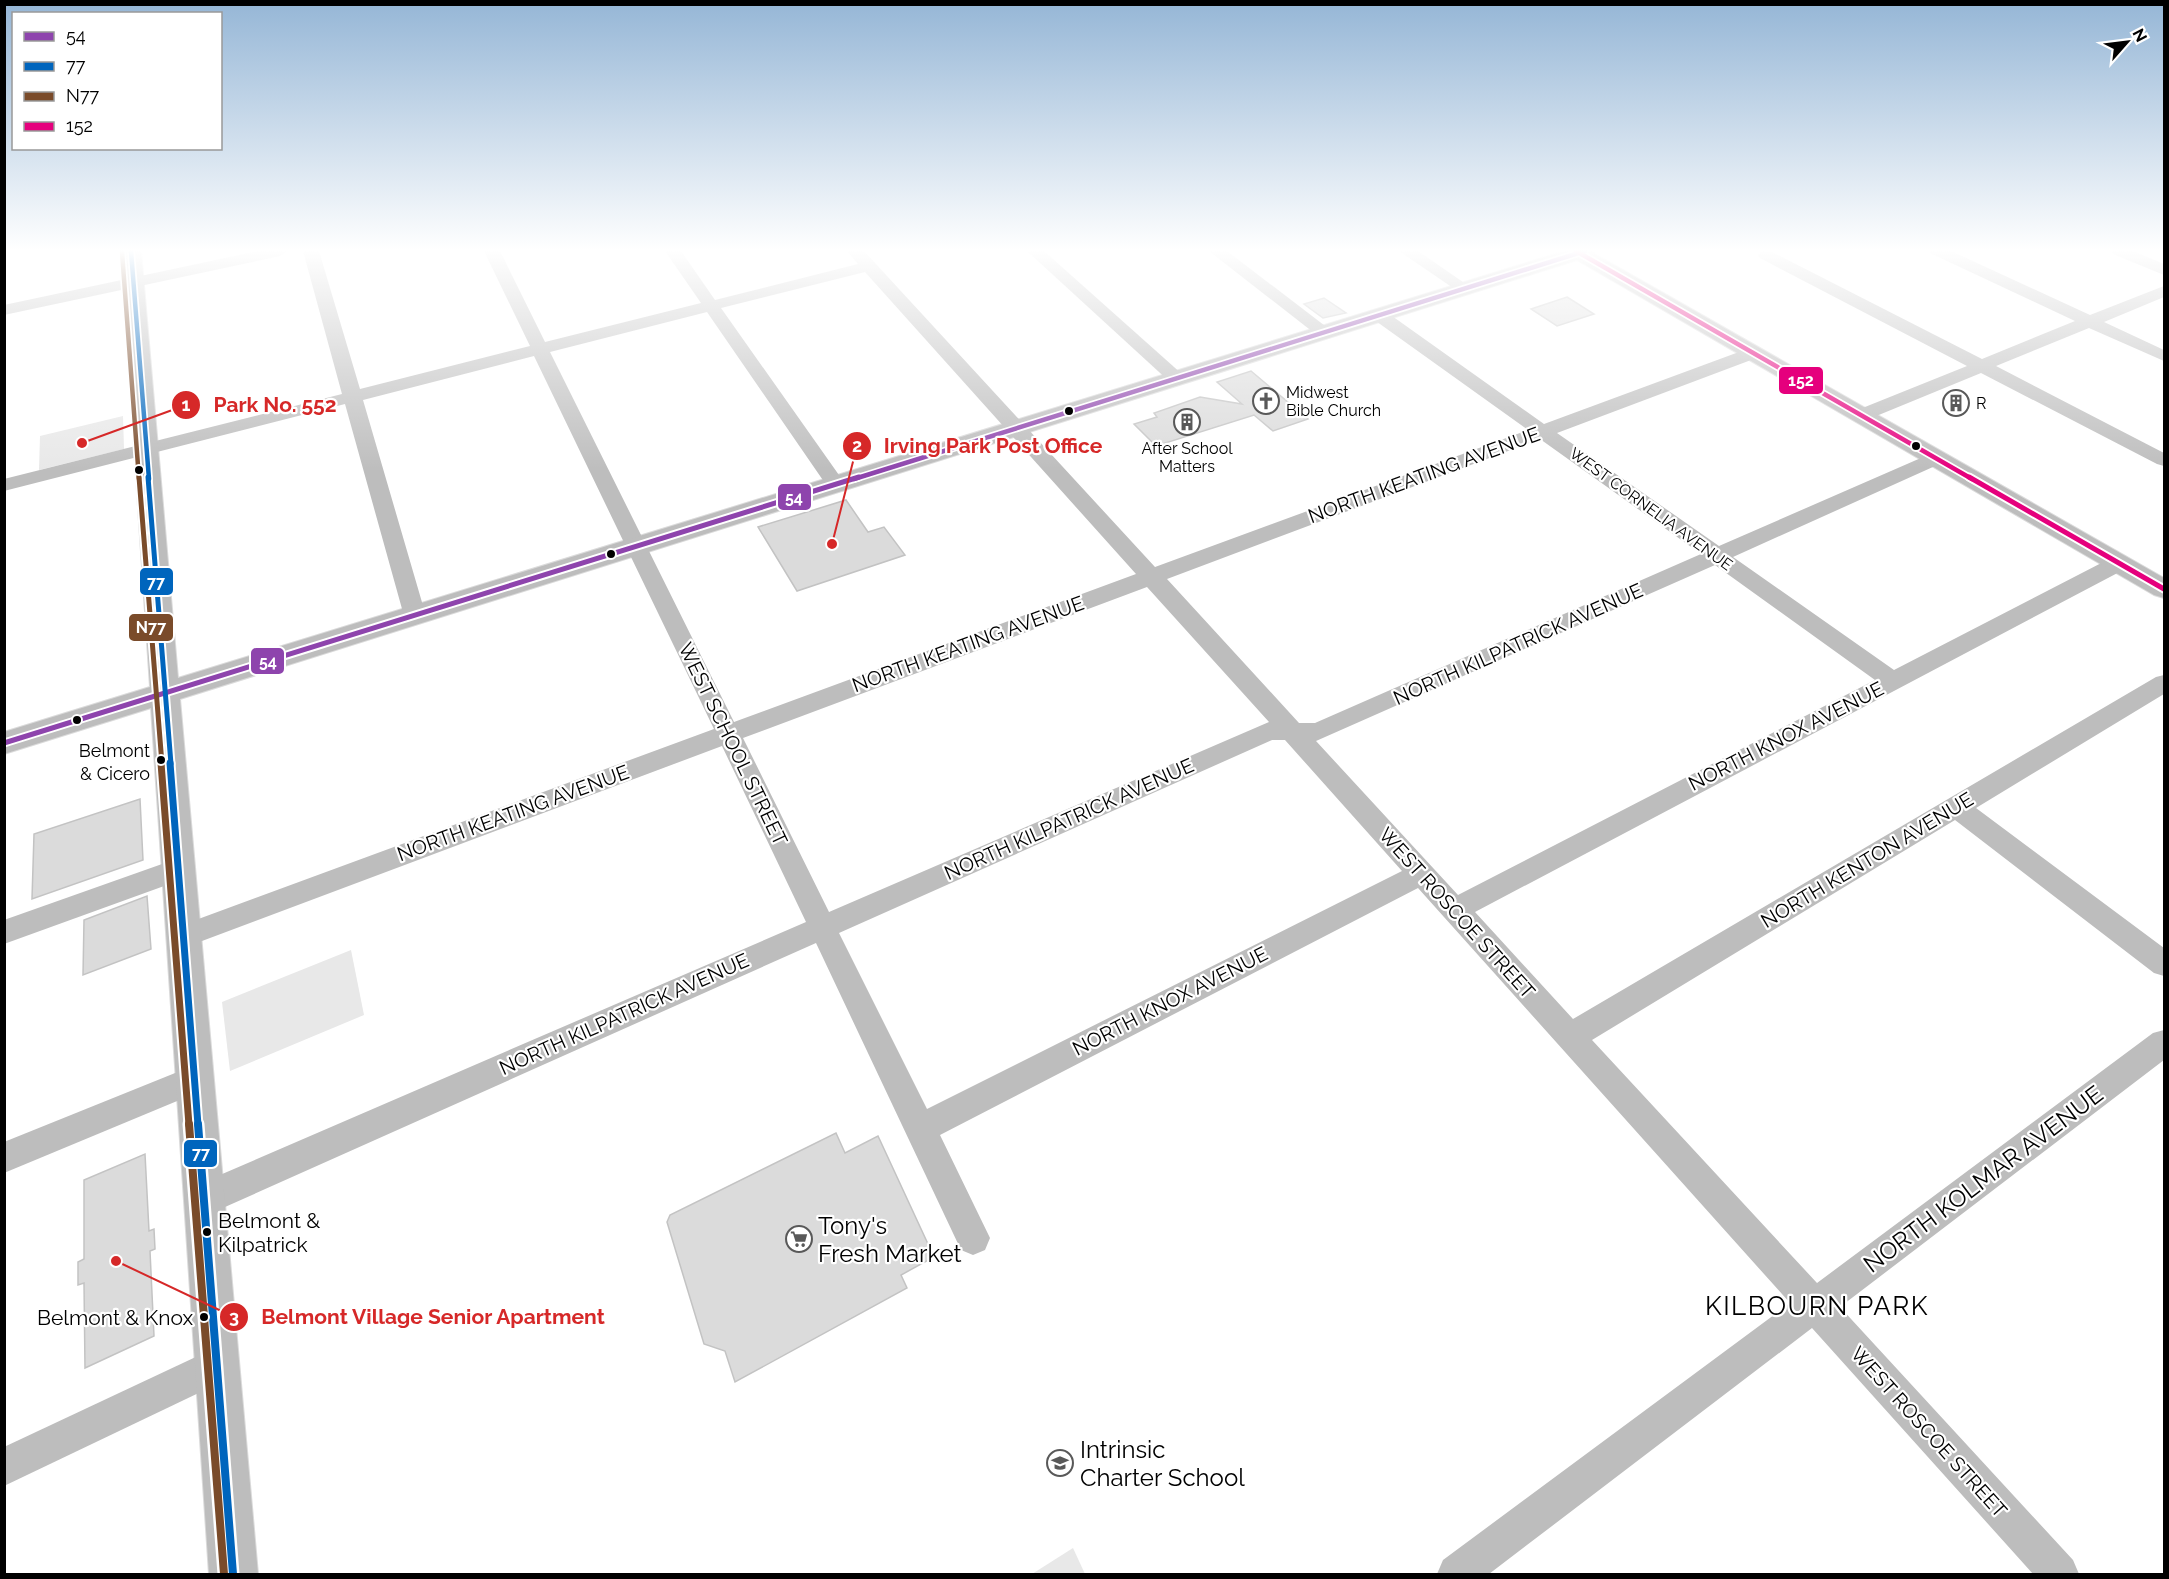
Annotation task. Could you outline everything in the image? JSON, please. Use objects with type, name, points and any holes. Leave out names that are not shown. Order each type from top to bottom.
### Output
[{"type":"main road","points":[[137,325],[233,1575]]},
{"type":"main road","points":[[4,743],[1348,325]]},
{"type":"main road","points":[[1705,325],[2164,590]]},
{"type":"street","points":[[332,325],[415,616]]},
{"type":"street","name":"WEST SCHOOL STREET","points":[[529,325],[972,1238]]},
{"type":"street","points":[[4,485],[637,325]]},
{"type":"street","points":[[724,325],[836,485]]},
{"type":"street","name":"WEST ROSCOE STREET","points":[[921,325],[2059,1575]]},
{"type":"street","points":[[1117,325],[1177,378]]},
{"type":"street","points":[[1314,325],[1324,332]]},
{"type":"street","name":"WEST CORNELIA AVENUE","points":[[1393,325],[1893,681]]},
{"type":"street","points":[[1902,325],[2164,460]]},
{"type":"street","points":[[1862,415],[2083,325]]},
{"type":"street","points":[[2096,325],[2164,357]]},
{"type":"street","name":"NORTH KEATING AVENUE","points":[[184,936],[1753,353]]},
{"type":"street","name":"NORTH KILPATRICK AVENUE","points":[[204,1199],[1269,731],[1318,732],[1937,458]]},
{"type":"street","name":"NORTH KNOX AVENUE","points":[[1454,910],[2119,563]]},
{"type":"street","name":"NORTH KENTON AVENUE","points":[[1570,1037],[2164,683]]},
{"type":"street","points":[[1956,807],[2164,964]]},
{"type":"street","points":[[4,932],[179,869]]},
{"type":"street","name":"NORTH KNOX AVENUE","points":[[920,1129],[1421,874]]},
{"type":"street","name":"NORTH KOLMAR AVENUE","points":[[1457,1575],[2164,1043]]},
{"type":"street","points":[[4,1158],[195,1079]]},
{"type":"street","points":[[4,1467],[217,1365]]},
{"type":"shaded area","points":[[123,416],[124,449],[39,470],[40,436]]},
{"type":"shaded area","points":[[351,950],[364,1015],[230,1071],[222,1002]]},
{"type":"shaded area","points":[[1073,1548],[1085,1574],[1032,1574]]},
{"type":"building","points":[[1251,371],[1308,419],[1273,431],[1254,415],[1156,446],[1134,424],[1157,417],[1154,413],[1200,397],[1242,404],[1217,382]]},
{"type":"building","points":[[846,500],[868,532],[884,527],[905,555],[797,591],[758,527]]},
{"type":"building","points":[[140,799],[143,860],[32,899],[34,834]]},
{"type":"building","points":[[147,896],[151,949],[83,975],[84,920]]},
{"type":"building","name":"Tony's Fresh Market","points":[[836,1133],[845,1153],[878,1136],[934,1257],[901,1275],[907,1288],[735,1382],[725,1351],[704,1344],[667,1222],[670,1215]]},
{"type":"building","points":[[145,1154],[149,1231],[154,1229],[155,1249],[150,1251],[154,1336],[85,1368],[84,1283],[78,1285],[78,1262],[84,1259],[84,1180]]},
{"type":"transit line","name":"N77","points":[[128,325],[224,1574]]},
{"type":"transit line","name":"77","points":[[137,325],[233,1574]]},
{"type":"transit line","name":"54","points":[[4,743],[1348,325]]},
{"type":"transit line","name":"152","points":[[1704,325],[2164,589]]},
{"type":"place","name":"Midwest Bible Church","points":[[1266,401]]},
{"type":"place","name":"R","points":[[1956,403]]},
{"type":"place","name":"After School Matters","points":[[1187,422]]},
{"type":"place","name":"Park No. 552","points":[[82,443]]},
{"type":"place","name":"Irving Park Post Office","points":[[832,544]]},
{"type":"place","name":"Belmont & Cicero","points":[[161,760]]},
{"type":"place","name":"Belmont & Kilpatrick","points":[[207,1232]]},
{"type":"place","name":"Tony's Fresh Market","points":[[799,1239]]},
{"type":"place","name":"Belmont Village Senior Apartment","points":[[116,1261]]},
{"type":"place","name":"Belmont & Knox","points":[[204,1317]]},
{"type":"place","name":"Intrinsic Charter School","points":[[1060,1463]]},
{"type":"district","name":"KILBOURN PARK","points":[[1817,1306]]}]
